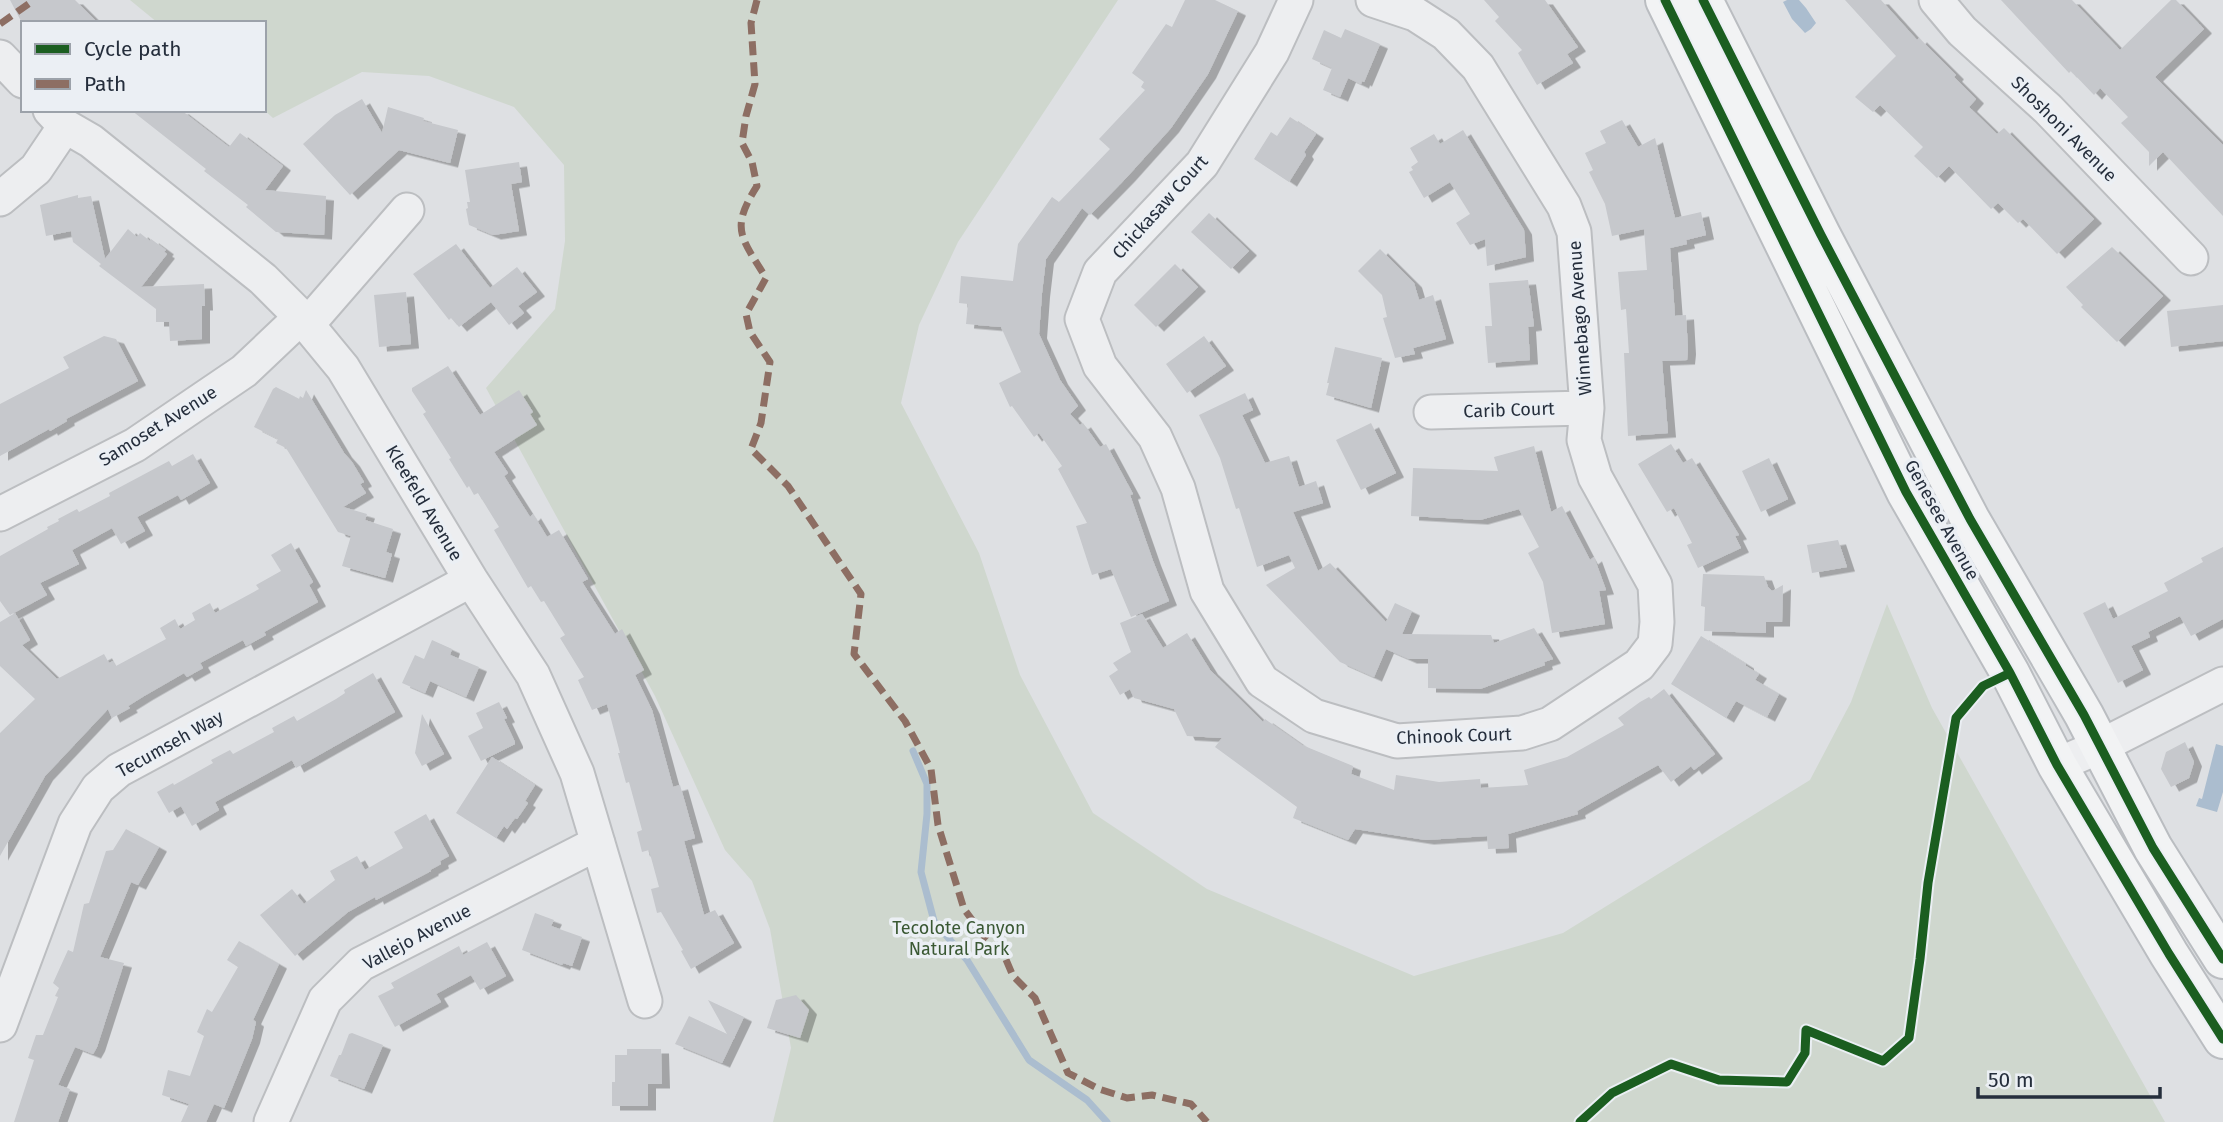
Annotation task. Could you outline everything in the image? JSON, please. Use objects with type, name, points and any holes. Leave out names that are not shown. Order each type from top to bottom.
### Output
[{"type":"main road","name":"Genesee Avenue","points":[[1665,0],[1906,492],[2010,673],[2057,765],[2169,954],[2223,1039]]},
{"type":"main road","name":"Genesee Avenue","points":[[1703,0],[1821,235],[1970,519],[2101,747],[2153,848],[2223,959]]},
{"type":"street","name":"Chickasaw Court","points":[[1135,414],[1100,366],[1082,319],[1100,272],[1202,164],[1272,52],[1296,0]]},
{"type":"street","name":"Winnebago Avenue","points":[[1373,0],[1415,14],[1446,34],[1470,59],[1564,206],[1574,232],[1587,408],[1584,440],[1595,477],[1655,585],[1657,622]]},
{"type":"street","name":"Shoshoni Avenue","points":[[1936,0],[1962,31],[2048,109],[2191,258]]},
{"type":"street","points":[[0,57],[21,79]]},
{"type":"street","points":[[0,199],[36,169],[57,118]]},
{"type":"street","name":"Kleefeld Avenue","points":[[57,118],[91,141],[262,279],[304,321],[343,368],[471,580],[533,675],[577,773],[645,1001]]},
{"type":"street","name":"Samoset Avenue","points":[[0,514],[135,445],[244,371],[304,321],[407,210]]},
{"type":"street","name":"Carib Court","points":[[1431,412],[1587,408]]},
{"type":"street","name":"Chinook Court","points":[[1135,414],[1155,438],[1178,488],[1207,591],[1262,681],[1314,716],[1397,741],[1522,733],[1550,724],[1639,665],[1655,644],[1657,622]]},
{"type":"street","name":"Tecumseh Way","points":[[0,1026],[75,824],[99,789],[119,770],[471,580]]},
{"type":"street","points":[[2057,765],[2101,747],[2223,684]]},
{"type":"street","name":"Vallejo Avenue","points":[[271,1122],[325,1000],[361,964],[598,843]]},
{"type":"green space","name":"Tecolote Canyon Natural Park","points":[[130,0],[1118,0],[958,242],[919,325],[901,403],[979,553],[1020,675],[1093,813],[1207,889],[1414,976],[1563,933],[1810,780],[1851,702],[1887,604],[1932,708],[2165,1122],[773,1122],[791,1048],[770,929],[752,881],[725,850],[655,696],[486,388],[555,309],[565,241],[564,165],[514,107],[429,76],[362,72],[273,118],[266,112],[266,21],[156,21]]},
{"type":"water","points":[[1799,0],[1806,8],[1816,23],[1811,29],[1805,33],[1792,19],[1783,2]]},
{"type":"water","points":[[2216,744],[2223,746],[2223,792],[2217,812],[2196,806],[2199,798],[2202,799]]},
{"type":"building","points":[[10,0],[75,0],[96,21],[21,21]]},
{"type":"building","points":[[1185,0],[1215,0],[1238,11],[1208,74],[1171,128],[1090,215],[1082,208],[1046,259],[1042,293],[1039,334],[1060,380],[1078,406],[1070,414],[1080,425],[1083,423],[1100,447],[1106,444],[1133,494],[1130,495],[1169,601],[1131,617],[1111,569],[1092,575],[1076,526],[1087,523],[1058,469],[1062,466],[1039,433],[1034,437],[1012,406],[1010,407],[999,383],[1021,372],[1001,327],[966,324],[968,304],[959,303],[961,276],[1013,281],[1018,244],[1052,197],[1059,202],[1110,149],[1099,139],[1145,90],[1141,87],[1144,82],[1132,73],[1166,24],[1172,27]]},
{"type":"building","points":[[1484,0],[1545,0],[1578,47],[1567,54],[1573,63],[1537,85],[1518,53],[1522,50],[1495,21],[1499,17]]},
{"type":"building","points":[[1845,0],[1881,0],[1917,40],[1919,38],[1956,75],[1954,77],[1976,99],[1969,107],[1997,134],[2004,128],[2094,219],[2057,254],[2023,219],[2018,223],[1998,203],[1991,209],[1949,166],[1937,178],[1914,156],[1923,147],[1880,105],[1873,112],[1855,97],[1896,56]]},
{"type":"building","points":[[2001,0],[2072,0],[2120,50],[2171,0],[2176,0],[2204,29],[2155,77],[2223,145],[2223,216],[2163,152],[2149,166],[2149,152],[2121,123],[2128,117],[2100,88],[2094,95],[2071,71],[2069,73]]},
{"type":"building","points":[[1345,29],[1380,44],[1364,82],[1361,84],[1348,78],[1340,97],[1323,90],[1332,68],[1312,59],[1324,30],[1341,38]]},
{"type":"building","points":[[362,99],[382,133],[388,107],[424,118],[423,121],[458,130],[450,163],[399,150],[350,195],[303,144],[335,115]]},
{"type":"building","points":[[134,112],[184,112],[229,147],[240,133],[283,166],[265,190],[326,196],[324,235],[276,232],[246,207],[248,205],[204,171],[206,169]]},
{"type":"building","points":[[1290,117],[1316,134],[1289,182],[1254,159],[1271,132],[1277,136]]},
{"type":"building","points":[[1622,120],[1638,147],[1655,138],[1675,218],[1701,212],[1706,235],[1670,248],[1675,316],[1686,315],[1688,350],[1687,360],[1662,361],[1668,433],[1628,436],[1624,353],[1629,353],[1626,309],[1621,310],[1618,272],[1647,270],[1644,229],[1612,236],[1605,204],[1589,172],[1593,170],[1585,153],[1606,143],[1600,131]]},
{"type":"building","points":[[1463,130],[1524,230],[1526,257],[1487,266],[1485,239],[1470,245],[1456,223],[1470,214],[1450,182],[1424,198],[1409,172],[1418,162],[1410,148],[1434,134],[1440,144]]},
{"type":"building","points":[[519,162],[522,182],[511,184],[519,231],[493,235],[469,225],[466,209],[467,202],[470,202],[465,170]]},
{"type":"building","points":[[78,195],[78,198],[91,196],[105,259],[128,229],[137,237],[140,233],[166,250],[164,252],[167,254],[141,287],[204,284],[202,339],[170,341],[169,322],[156,322],[156,309],[99,266],[101,264],[73,242],[71,231],[46,236],[40,205]]},
{"type":"building","points":[[1209,213],[1249,251],[1231,269],[1191,232]]},
{"type":"building","points":[[456,244],[490,288],[517,267],[537,292],[518,306],[524,313],[509,325],[491,302],[459,327],[451,318],[449,320],[413,274]]},
{"type":"building","points":[[2112,247],[2163,296],[2117,342],[2081,307],[2083,305],[2066,287]]},
{"type":"building","points":[[1380,249],[1414,283],[1419,300],[1433,295],[1446,339],[1413,348],[1415,354],[1395,358],[1383,318],[1387,317],[1382,295],[1358,271]]},
{"type":"building","points":[[1175,264],[1198,287],[1156,327],[1134,305]]},
{"type":"building","points":[[1528,280],[1534,326],[1528,327],[1530,360],[1488,363],[1485,326],[1492,326],[1489,283]]},
{"type":"building","points":[[406,292],[411,344],[379,347],[374,295]]},
{"type":"building","points":[[2223,305],[2223,341],[2171,347],[2167,311]]},
{"type":"building","points":[[104,336],[116,339],[138,381],[0,456],[0,404],[69,368],[63,357]]},
{"type":"building","points":[[1204,336],[1226,366],[1187,393],[1166,364]]},
{"type":"building","points":[[1335,347],[1382,358],[1371,408],[1326,395]]},
{"type":"building","points":[[448,366],[480,415],[519,390],[533,412],[530,414],[537,425],[494,452],[508,473],[504,476],[530,517],[533,514],[547,537],[559,530],[588,579],[582,582],[615,634],[622,629],[644,670],[635,675],[652,710],[673,787],[680,785],[695,838],[684,841],[704,915],[715,910],[734,943],[691,969],[661,912],[657,913],[651,889],[659,887],[649,850],[642,852],[637,832],[642,830],[629,782],[626,783],[607,704],[592,710],[578,680],[584,677],[560,638],[565,635],[544,601],[541,602],[531,586],[528,588],[494,530],[499,527],[478,493],[474,495],[469,486],[467,488],[412,391],[412,388]]},
{"type":"building","points":[[276,387],[299,399],[300,396],[303,398],[306,390],[364,482],[360,484],[366,493],[343,507],[367,514],[365,520],[393,529],[386,552],[392,554],[385,578],[342,566],[351,536],[338,532],[286,448],[276,443],[278,439],[254,427]]},
{"type":"building","points":[[1245,393],[1253,410],[1242,415],[1265,463],[1289,456],[1299,487],[1316,481],[1323,503],[1293,512],[1318,571],[1330,563],[1386,622],[1395,603],[1412,611],[1402,634],[1491,635],[1494,643],[1534,628],[1553,659],[1544,662],[1545,665],[1480,689],[1428,688],[1428,659],[1409,659],[1386,649],[1374,677],[1340,662],[1266,585],[1295,568],[1289,555],[1257,567],[1220,458],[1199,415]]},
{"type":"building","points":[[1371,423],[1396,473],[1361,490],[1336,440]]},
{"type":"building","points":[[1671,444],[1683,463],[1692,458],[1739,535],[1735,536],[1741,548],[1698,568],[1687,545],[1692,543],[1674,508],[1667,512],[1638,464]]},
{"type":"building","points":[[1534,446],[1551,512],[1562,506],[1590,560],[1594,557],[1606,590],[1599,591],[1605,624],[1552,633],[1543,582],[1528,553],[1539,547],[1519,509],[1480,520],[1411,516],[1413,468],[1498,471],[1494,457]]},
{"type":"building","points":[[193,454],[210,483],[181,500],[178,495],[137,517],[145,531],[121,544],[112,528],[72,550],[79,564],[40,583],[47,595],[10,615],[0,601],[0,556],[48,529],[47,527],[59,521],[58,519],[110,496],[109,493],[169,461],[172,466]]},
{"type":"building","points":[[1769,458],[1788,499],[1761,512],[1742,471]]},
{"type":"building","points":[[1838,540],[1847,567],[1812,573],[1807,545]]},
{"type":"building","points":[[291,543],[313,582],[309,585],[318,602],[264,632],[266,635],[246,646],[243,640],[200,663],[203,668],[187,677],[184,673],[112,718],[108,709],[45,776],[0,856],[0,733],[35,699],[0,666],[0,622],[15,613],[30,640],[22,645],[57,679],[104,654],[109,663],[113,661],[116,666],[166,639],[160,628],[175,619],[180,629],[195,620],[192,613],[210,603],[215,613],[259,589],[256,585],[281,571],[271,555]]},
{"type":"building","points":[[2223,547],[2223,619],[2191,636],[2180,616],[2148,632],[2150,637],[2131,646],[2143,670],[2118,683],[2083,613],[2105,602],[2113,619],[2168,591],[2164,583],[2203,562],[2201,558]]},
{"type":"building","points":[[1703,574],[1764,576],[1772,591],[1783,585],[1782,622],[1766,622],[1766,633],[1704,631],[1705,607],[1701,606]]},
{"type":"building","points":[[1142,614],[1163,648],[1187,633],[1210,670],[1263,722],[1265,719],[1302,745],[1353,766],[1351,774],[1394,790],[1396,775],[1439,782],[1480,779],[1481,788],[1528,785],[1524,770],[1567,757],[1624,725],[1618,718],[1664,689],[1715,754],[1694,770],[1691,766],[1671,782],[1658,765],[1577,811],[1578,814],[1508,834],[1509,848],[1488,849],[1487,836],[1426,840],[1355,829],[1348,840],[1293,818],[1297,807],[1215,747],[1222,738],[1187,736],[1174,709],[1134,698],[1130,689],[1120,695],[1109,676],[1118,670],[1113,663],[1131,652],[1120,623]]},
{"type":"building","points":[[1701,636],[1746,664],[1759,674],[1755,680],[1779,694],[1767,717],[1736,701],[1726,718],[1671,684]]},
{"type":"building","points":[[432,640],[452,649],[450,655],[479,667],[466,697],[430,681],[425,693],[402,683],[415,655],[424,659]]},
{"type":"building","points":[[373,673],[395,712],[296,768],[292,760],[215,802],[219,810],[192,826],[181,806],[169,813],[157,792],[213,763],[211,760],[230,750],[233,754],[274,732],[272,728],[294,716],[297,721],[336,699],[345,693],[344,690]]},
{"type":"building","points":[[499,702],[515,744],[481,761],[468,736],[483,728],[476,713]]},
{"type":"building","points":[[422,714],[444,754],[422,766],[415,753]]},
{"type":"building","points":[[2185,742],[2194,762],[2189,778],[2171,787],[2161,769],[2166,752]]},
{"type":"building","points":[[492,757],[535,785],[525,801],[528,803],[517,819],[515,818],[507,829],[504,826],[496,838],[456,813]]},
{"type":"building","points":[[426,814],[449,856],[431,871],[348,912],[295,956],[260,915],[292,889],[304,904],[335,880],[330,871],[357,856],[365,870],[403,848],[394,832]]},
{"type":"building","points":[[126,829],[159,847],[138,885],[131,882],[100,957],[124,963],[97,1047],[93,1054],[75,1047],[58,1085],[70,1089],[58,1122],[14,1122],[34,1060],[28,1058],[36,1035],[43,1035],[58,997],[55,996],[59,988],[53,983],[68,950],[73,952],[84,904],[89,903],[106,851],[113,850]]},
{"type":"building","points":[[535,913],[554,920],[551,926],[582,937],[572,966],[522,950]]},
{"type":"building","points":[[239,941],[279,964],[253,1020],[256,1022],[252,1039],[224,1108],[214,1104],[206,1122],[181,1122],[189,1104],[162,1095],[168,1070],[190,1076],[204,1036],[197,1032],[207,1009],[212,1012],[238,967],[227,960]]},
{"type":"building","points":[[487,942],[506,976],[480,990],[471,975],[436,994],[441,1002],[395,1027],[378,996],[394,988],[391,983],[459,946],[463,955]]},
{"type":"building","points":[[796,995],[809,1010],[800,1038],[767,1028],[776,1000]]},
{"type":"building","points":[[708,1000],[744,1017],[722,1063],[675,1044],[689,1016],[727,1034]]},
{"type":"building","points":[[349,1034],[383,1045],[364,1089],[330,1076]]},
{"type":"building","points":[[627,1049],[661,1049],[662,1084],[648,1084],[648,1106],[612,1106],[615,1055],[627,1055]]},
{"type":"waterway","points":[[913,751],[927,784],[921,872],[934,921],[967,960],[1029,1060],[1087,1100],[1107,1122]]},
{"type":"marked path","points":[[0,24],[34,0]]},
{"type":"marked path","points":[[757,0],[751,23],[755,84],[742,143],[752,162],[757,186],[748,201],[741,224],[745,243],[766,278],[746,314],[750,332],[770,362],[761,423],[751,449],[788,486],[861,594],[854,654],[905,721],[931,769],[938,825],[964,909],[984,936],[1004,955],[1013,976],[1035,998],[1068,1073],[1099,1089],[1127,1098],[1152,1095],[1191,1104],[1207,1122]]},
{"type":"cycle path","points":[[1665,0],[1906,492],[2010,673],[2057,765],[2169,954],[2223,1039]]},
{"type":"cycle path","points":[[1703,0],[1821,235],[1970,519],[2084,715],[2153,848],[2223,959]]},
{"type":"cycle path","points":[[1580,1122],[1612,1093],[1671,1064],[1719,1080],[1787,1082],[1805,1053],[1806,1030],[1883,1061],[1909,1038],[1928,883],[1956,718],[1983,686],[2010,673]]}]
